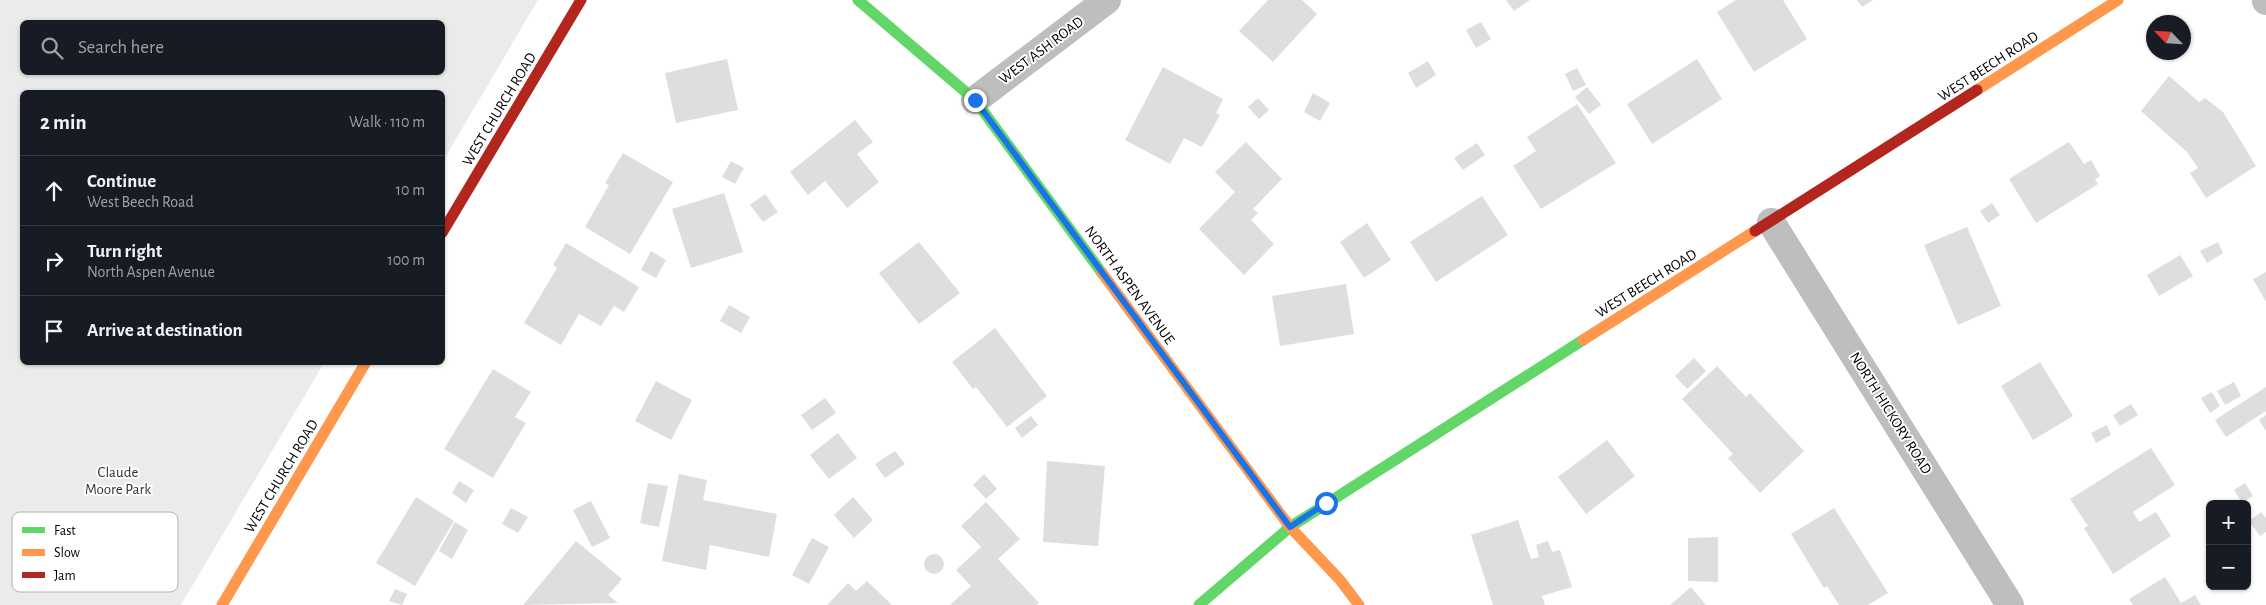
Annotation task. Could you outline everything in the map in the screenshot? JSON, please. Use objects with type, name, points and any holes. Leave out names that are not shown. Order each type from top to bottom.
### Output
[{"type":"street","name":"WEST CHURCH ROAD","points":[[445,228],[580,0]]},
{"type":"street","name":"NORTH ASPEN AVENUE","points":[[858,0],[975,100],[1290,527],[1340,580],[1359,605]]},
{"type":"street","name":"WEST ASH ROAD","points":[[975,100],[1107,0]]},
{"type":"street","name":"WEST BEECH ROAD","points":[[1200,605],[1290,527],[2118,0]]},
{"type":"street","name":"NORTH HICKORY ROAD","points":[[1771,222],[2010,605]]},
{"type":"street","name":"WEST CHURCH ROAD","points":[[222,605],[364,365]]},
{"type":"green space","name":"Claude Moore Park","points":[[0,0],[538,0],[445,158],[445,90],[20,90],[20,365],[323,365],[181,605],[0,605]]},
{"type":"building","points":[[1268,0],[1302,0],[1317,14],[1273,62],[1239,31]]},
{"type":"building","points":[[1506,0],[1530,0],[1514,11]]},
{"type":"building","points":[[1736,0],[1783,0],[1807,39],[1754,72],[1717,12]]},
{"type":"building","points":[[1857,0],[1873,0],[1862,7]]},
{"type":"building","points":[[1481,22],[1491,39],[1476,48],[1466,30]]},
{"type":"building","points":[[727,59],[738,110],[676,123],[665,73]]},
{"type":"building","points":[[1697,59],[1722,99],[1652,144],[1627,104]]},
{"type":"building","points":[[1428,61],[1436,75],[1416,88],[1408,73]]},
{"type":"building","points":[[1163,67],[1223,99],[1216,113],[1220,115],[1202,147],[1184,138],[1170,164],[1125,140]]},
{"type":"building","points":[[1577,68],[1586,85],[1573,91],[1565,74]]},
{"type":"building","points":[[2169,76],[2199,102],[2205,98],[2223,112],[2256,166],[2206,198],[2190,173],[2198,168],[2187,152],[2141,111]]},
{"type":"building","points":[[1587,87],[1601,105],[1589,114],[1575,97]]},
{"type":"building","points":[[1313,93],[1330,103],[1320,121],[1304,112]]},
{"type":"building","points":[[1258,98],[1269,110],[1259,119],[1248,107]]},
{"type":"building","points":[[1577,104],[1616,163],[1541,209],[1513,166],[1536,151],[1527,137]]},
{"type":"building","points":[[855,120],[873,142],[857,154],[879,182],[847,208],[825,181],[808,195],[790,172]]},
{"type":"building","points":[[1246,142],[1282,179],[1253,209],[1258,213],[1251,220],[1274,244],[1244,275],[1199,229],[1235,192],[1215,172]]},
{"type":"building","points":[[2069,142],[2084,164],[2091,160],[2100,176],[2095,179],[2098,184],[2036,223],[2009,179]]},
{"type":"building","points":[[1477,143],[1485,155],[1463,170],[1454,158]]},
{"type":"building","points":[[623,153],[673,182],[630,254],[585,227],[609,185],[605,183]]},
{"type":"building","points":[[731,161],[744,168],[735,184],[722,177]]},
{"type":"building","points":[[724,193],[743,252],[691,268],[672,209]]},
{"type":"building","points":[[765,194],[778,212],[763,222],[750,205]]},
{"type":"building","points":[[1482,196],[1508,235],[1436,282],[1410,242]]},
{"type":"building","points":[[1992,203],[2000,215],[1988,223],[1980,211]]},
{"type":"building","points":[[1367,223],[1391,260],[1364,278],[1340,242]]},
{"type":"building","points":[[1967,227],[2001,306],[1958,325],[1924,245]]},
{"type":"building","points":[[919,242],[960,293],[919,324],[879,273]]},
{"type":"building","points":[[2218,242],[2223,253],[2207,263],[2200,251]]},
{"type":"building","points":[[566,243],[639,287],[624,312],[614,306],[601,326],[579,314],[561,345],[524,323],[557,268],[553,265]]},
{"type":"building","points":[[651,251],[666,260],[656,278],[641,270]]},
{"type":"building","points":[[2180,255],[2193,276],[2159,296],[2147,275]]},
{"type":"building","points":[[2266,272],[2266,302],[2253,279]]},
{"type":"building","points":[[1346,284],[1354,334],[1280,346],[1272,296]]},
{"type":"building","points":[[729,305],[750,317],[741,333],[720,321]]},
{"type":"building","points":[[995,328],[1047,396],[1007,427],[976,387],[973,389],[952,362]]},
{"type":"building","points":[[1694,358],[1706,371],[1687,389],[1675,376]]},
{"type":"building","points":[[2040,362],[2073,416],[2033,440],[2001,386]]},
{"type":"building","points":[[1717,366],[1746,397],[1750,393],[1804,451],[1760,493],[1728,458],[1733,454],[1682,399]]},
{"type":"building","points":[[493,369],[531,392],[515,417],[526,423],[493,478],[444,449]]},
{"type":"building","points":[[656,381],[692,400],[671,440],[635,421]]},
{"type":"building","points":[[2234,382],[2241,396],[2225,405],[2217,391]]},
{"type":"building","points":[[2266,387],[2266,411],[2226,437],[2215,420]]},
{"type":"building","points":[[2212,392],[2220,406],[2210,413],[2201,398]]},
{"type":"building","points":[[825,398],[836,413],[812,430],[801,415]]},
{"type":"building","points":[[2131,404],[2138,415],[2120,426],[2113,415]]},
{"type":"building","points":[[2266,415],[2266,431],[2259,420]]},
{"type":"building","points":[[1031,416],[1038,425],[1022,438],[1015,428]]},
{"type":"building","points":[[2107,425],[2111,435],[2096,443],[2091,433]]},
{"type":"building","points":[[838,433],[857,458],[829,479],[810,455]]},
{"type":"building","points":[[1607,440],[1635,476],[1586,514],[1558,477]]},
{"type":"building","points":[[2151,448],[2175,485],[2133,512],[2139,522],[2156,512],[2171,536],[2113,574],[2084,528],[2088,526],[2070,499]]},
{"type":"building","points":[[895,451],[905,464],[885,478],[875,464]]},
{"type":"building","points":[[1047,461],[1105,466],[1098,546],[1043,542]]},
{"type":"building","points":[[679,474],[707,480],[703,500],[777,514],[769,557],[710,545],[706,570],[662,561]]},
{"type":"building","points":[[984,474],[997,489],[986,499],[973,485]]},
{"type":"building","points":[[459,481],[474,490],[466,503],[452,493]]},
{"type":"building","points":[[648,483],[668,486],[659,527],[640,523]]},
{"type":"building","points":[[2245,483],[2253,496],[2247,500],[2240,500],[2234,490]]},
{"type":"building","points":[[416,497],[454,521],[415,586],[376,563]]},
{"type":"building","points":[[853,497],[873,520],[854,538],[834,515]]},
{"type":"building","points":[[591,501],[610,538],[592,547],[573,510]]},
{"type":"building","points":[[986,502],[1020,539],[998,559],[1039,603],[1036,605],[950,605],[971,586],[956,570],[981,547],[961,526]]},
{"type":"building","points":[[511,508],[528,517],[518,533],[502,524]]},
{"type":"building","points":[[1834,508],[1888,593],[1868,605],[1839,605],[1827,586],[1824,588],[1791,534]]},
{"type":"building","points":[[2261,512],[2266,518],[2266,532],[2260,536],[2251,524],[2251,520]]},
{"type":"building","points":[[1518,520],[1531,559],[1539,557],[1536,545],[1548,541],[1552,552],[1560,550],[1572,587],[1542,596],[1545,605],[1493,605],[1471,535]]},
{"type":"building","points":[[455,522],[468,530],[452,559],[439,551]]},
{"type":"building","points":[[1718,537],[1718,582],[1688,581],[1688,538]]},
{"type":"building","points":[[812,538],[829,547],[809,584],[792,575]]},
{"type":"building","points":[[576,541],[622,579],[608,595],[618,603],[523,605]]},
{"type":"building","points":[[934,554],[941,557],[944,564],[941,571],[934,574],[927,571],[924,564],[927,557]]},
{"type":"building","points":[[2165,577],[2181,603],[2195,595],[2201,605],[2133,605],[2129,599]]},
{"type":"building","points":[[867,581],[892,605],[827,605],[848,583],[856,591]]},
{"type":"building","points":[[1691,587],[1706,605],[1670,605]]},
{"type":"building","points":[[395,589],[407,594],[402,605],[389,601]]},
{"type":"traffic: fast","points":[[858,0],[975,100],[1102,273]]},
{"type":"traffic: fast","points":[[1199,605],[1290,527],[1583,340]]},
{"type":"traffic: slow","points":[[1977,90],[2118,0]]},
{"type":"traffic: slow","points":[[1583,340],[1755,231]]},
{"type":"traffic: slow","points":[[1102,273],[1290,527],[1340,580],[1359,605]]},
{"type":"traffic: slow","points":[[222,605],[364,365]]},
{"type":"traffic: jam","points":[[445,228],[581,0]]},
{"type":"traffic: jam","points":[[1755,231],[1977,90]]},
{"type":"route","points":[[975,100],[1290,527],[1326,503]]}]
